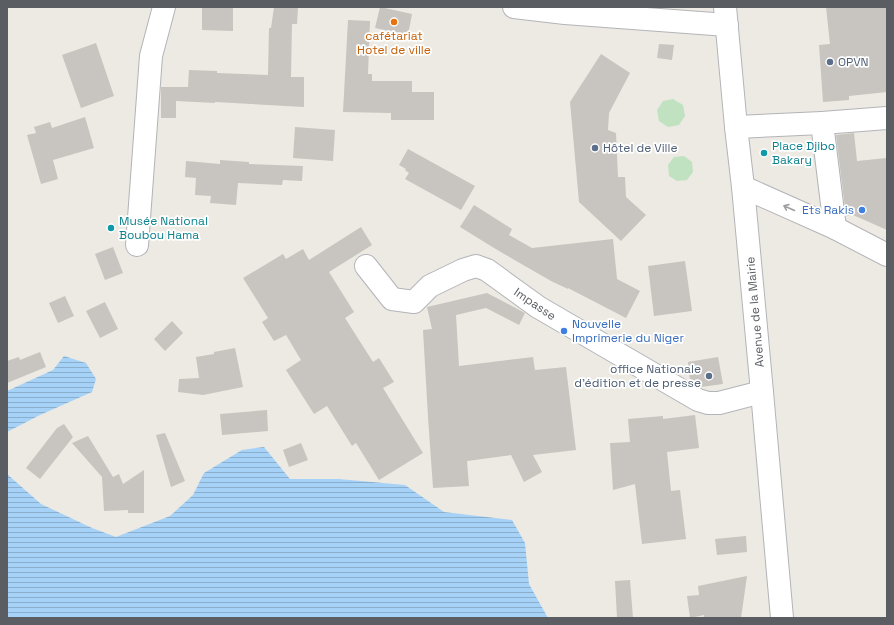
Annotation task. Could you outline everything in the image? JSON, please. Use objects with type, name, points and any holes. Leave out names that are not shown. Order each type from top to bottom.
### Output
[{"type":"street","points":[[137,245],[151,56],[164,7]]},
{"type":"street","points":[[514,7],[565,13],[726,16]]},
{"type":"street","name":"Avenue de la Mairie","points":[[726,16],[782,618]]},
{"type":"street","points":[[736,127],[887,118]]},
{"type":"street","points":[[822,123],[835,228]]},
{"type":"street","points":[[743,187],[835,228],[887,255]]},
{"type":"street","name":"Impasse","points":[[366,266],[392,299],[414,302],[430,286],[463,270],[476,266],[487,270],[538,307],[698,400],[708,403],[718,403],[762,392]]},
{"type":"green space","points":[[673,99],[683,105],[685,116],[679,125],[668,127],[659,121],[657,110],[663,101]]},
{"type":"green space","points":[[684,156],[692,162],[693,172],[687,180],[677,181],[669,176],[668,165],[674,157]]},
{"type":"water","points":[[64,356],[86,363],[96,379],[92,392],[40,415],[7,432],[7,391],[53,370]]},
{"type":"water","points":[[264,447],[290,479],[339,479],[405,485],[444,512],[512,520],[525,543],[529,584],[548,618],[7,618],[7,474],[41,504],[92,528],[116,537],[170,516],[193,495],[204,473],[242,450]]},
{"type":"building","points":[[202,7],[233,7],[233,31],[202,30]]},
{"type":"building","points":[[274,7],[298,7],[297,24],[292,24],[291,77],[304,77],[304,107],[176,101],[176,118],[161,118],[161,87],[188,87],[189,70],[217,71],[217,73],[268,75],[269,28],[271,28]]},
{"type":"building","points":[[380,7],[412,14],[408,35],[375,28]]},
{"type":"building","points":[[826,7],[887,7],[887,92],[849,96],[849,100],[823,102],[819,45],[830,44]]},
{"type":"building","points":[[348,20],[370,21],[368,74],[372,74],[372,81],[412,81],[412,92],[434,92],[434,120],[391,120],[391,113],[343,112]]},
{"type":"building","points":[[96,43],[114,96],[81,108],[62,55]]},
{"type":"building","points":[[659,44],[674,45],[672,60],[657,58]]},
{"type":"building","name":"Hôtel de Ville","points":[[601,54],[630,73],[609,113],[608,130],[616,133],[618,177],[625,177],[626,197],[646,215],[621,241],[579,202],[570,102]]},
{"type":"building","points":[[85,117],[94,148],[53,160],[58,179],[41,184],[27,135],[36,133],[34,127],[50,122],[52,128]]},
{"type":"building","points":[[295,127],[335,130],[333,161],[293,158]]},
{"type":"building","points":[[854,133],[857,161],[887,158],[887,230],[853,215],[846,216],[836,135]]},
{"type":"building","points":[[408,149],[475,186],[461,210],[405,179],[409,173],[405,170],[406,169],[399,165]]},
{"type":"building","points":[[220,160],[249,162],[249,164],[303,166],[302,181],[283,180],[282,185],[238,183],[236,205],[210,203],[211,196],[195,195],[196,178],[185,177],[186,161],[220,164]]},
{"type":"building","points":[[474,205],[512,229],[509,235],[532,248],[613,239],[617,279],[640,291],[626,318],[568,288],[551,281],[460,227]]},
{"type":"building","points":[[361,227],[372,245],[329,272],[354,312],[345,318],[373,362],[379,358],[394,382],[383,388],[423,453],[379,480],[356,443],[352,446],[327,406],[314,414],[286,370],[301,360],[286,335],[274,341],[262,322],[268,318],[243,278],[283,254],[286,259],[303,249],[309,260]]},
{"type":"building","points":[[113,247],[123,273],[105,280],[95,254]]},
{"type":"building","points":[[685,261],[692,311],[654,316],[648,266]]},
{"type":"building","points":[[487,293],[525,313],[519,325],[486,308],[456,315],[459,366],[533,357],[535,370],[566,367],[576,450],[533,455],[542,472],[524,482],[511,455],[467,461],[469,486],[433,488],[423,330],[432,329],[427,307]]},
{"type":"building","points":[[65,296],[74,316],[58,323],[49,303]]},
{"type":"building","points":[[105,302],[118,329],[100,338],[86,311]]},
{"type":"building","points":[[172,321],[183,333],[165,351],[154,339]]},
{"type":"building","points":[[235,348],[243,387],[203,395],[178,392],[179,379],[199,378],[196,357]]},
{"type":"building","points":[[40,352],[46,367],[7,383],[7,361],[19,357],[20,360]]},
{"type":"building","points":[[718,357],[723,384],[701,387],[690,381],[688,362]]},
{"type":"building","points":[[267,410],[268,431],[222,435],[220,414]]},
{"type":"building","points":[[695,415],[699,448],[667,452],[671,491],[680,490],[686,539],[642,544],[635,484],[613,490],[610,443],[630,442],[628,419],[663,416],[663,419]]},
{"type":"building","points":[[64,424],[73,437],[40,479],[26,468],[57,428]]},
{"type":"building","points":[[165,433],[185,481],[171,487],[156,435]]},
{"type":"building","points":[[88,436],[113,477],[119,474],[123,484],[144,470],[144,513],[128,513],[128,510],[104,511],[102,477],[72,443]]},
{"type":"building","points":[[301,443],[308,460],[289,467],[283,450]]},
{"type":"building","points":[[746,536],[747,552],[717,555],[715,539]]},
{"type":"building","points":[[747,576],[741,618],[704,618],[704,615],[690,618],[687,596],[699,595],[698,586]]},
{"type":"building","points":[[630,580],[633,618],[617,618],[615,581]]},
{"type":"place","name":"cafétariat Hotel de ville","points":[[394,22]]},
{"type":"place","name":"OPVN","points":[[830,62]]},
{"type":"place","name":"Hôtel de Ville","points":[[595,148]]},
{"type":"place","name":"Place Djibo Bakary","points":[[764,153]]},
{"type":"place","name":"Ets Rakis","points":[[862,210]]},
{"type":"place","name":"Musée National Boubou Hama","points":[[111,228]]},
{"type":"place","name":"Nouvelle Imprimerie du Niger","points":[[564,331]]},
{"type":"place","name":"office Nationale d'édition et de presse","points":[[709,376]]}]
